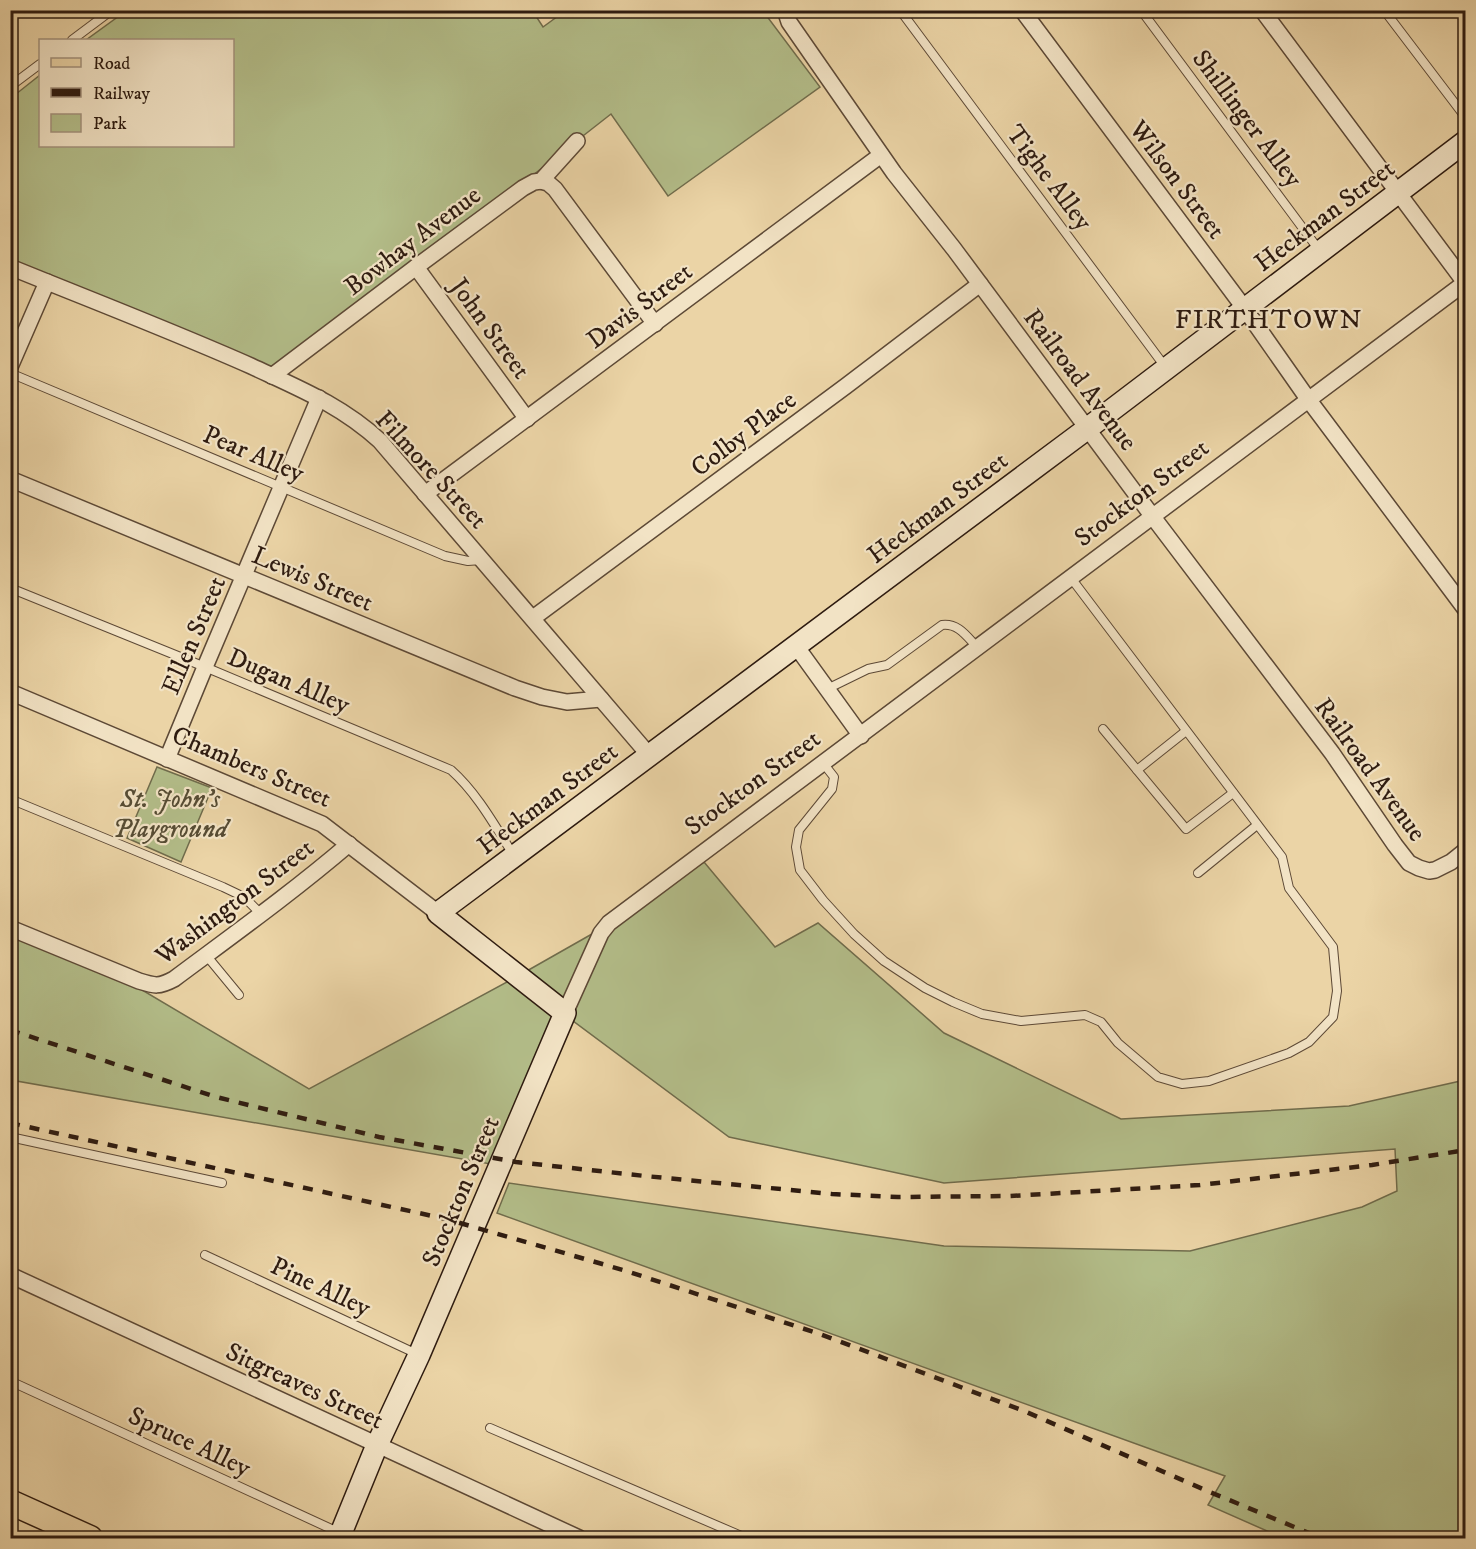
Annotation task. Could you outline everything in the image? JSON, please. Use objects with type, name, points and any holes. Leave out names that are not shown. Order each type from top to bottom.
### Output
[{"type":"main road","points":[[10,1502],[63,1533],[90,1539]]},
{"type":"street","name":"Railroad Avenue","points":[[786,10],[789,22],[881,155],[1332,753],[1408,863],[1429,871],[1439,869],[1466,850]]},
{"type":"street","name":"Wilson Street","points":[[1022,10],[1466,610]]},
{"type":"street","points":[[1262,10],[1465,283]]},
{"type":"street","name":"Bowhay Avenue","points":[[272,376],[523,188],[541,181],[577,141]]},
{"type":"street","name":"Heckman Street","points":[[438,913],[1088,428],[1466,141]]},
{"type":"street","name":"Davis Street","points":[[425,494],[881,155]]},
{"type":"street","points":[[541,181],[555,189],[655,324]]},
{"type":"street","name":"Filmore Street","points":[[10,267],[293,384],[368,430],[483,560],[649,755]]},
{"type":"street","name":"John Street","points":[[416,267],[527,418]]},
{"type":"street","points":[[10,367],[47,282]]},
{"type":"street","name":"Stockton Street","points":[[344,1537],[377,1445],[419,1355],[565,1012],[601,933],[609,922],[1465,283]]},
{"type":"street","name":"Colby Place","points":[[533,618],[980,284]]},
{"type":"street","name":"Ellen Street","points":[[167,759],[319,398]]},
{"type":"street","name":"Lewis Street","points":[[10,479],[515,688],[567,702],[601,699]]},
{"type":"street","points":[[796,646],[861,736]]},
{"type":"street","name":"Chambers Street","points":[[10,693],[322,824],[565,1012]]},
{"type":"street","name":"Washington Street","points":[[10,928],[152,986],[162,986],[311,876],[348,844]]},
{"type":"street","name":"Sitgreaves Street","points":[[10,1275],[579,1539]]},
{"type":"lane","points":[[73,39],[112,10]]},
{"type":"lane","name":"Tighe Alley","points":[[900,10],[1166,368]]},
{"type":"lane","name":"Shillinger Alley","points":[[1141,10],[1321,252]]},
{"type":"lane","points":[[1384,10],[1466,118]]},
{"type":"lane","points":[[12,85],[39,65]]},
{"type":"lane","name":"Pear Alley","points":[[10,373],[445,556],[468,561],[483,560]]},
{"type":"lane","points":[[823,763],[834,777],[832,789],[799,830],[796,847],[800,870],[854,934],[884,961],[925,988],[982,1014],[1021,1021],[1085,1015],[1101,1022],[1118,1043],[1158,1077],[1182,1084],[1209,1081],[1289,1053],[1309,1042],[1333,1017],[1337,991],[1333,947],[1289,888],[1282,857],[1071,579]]},
{"type":"lane","name":"Dugan Alley","points":[[10,588],[451,770],[461,779],[487,814],[514,857]]},
{"type":"lane","points":[[828,690],[868,669],[887,665],[942,625],[950,624],[960,629],[978,648]]},
{"type":"lane","points":[[1103,729],[1186,830],[1233,793]]},
{"type":"lane","points":[[1137,770],[1186,731]]},
{"type":"lane","points":[[10,799],[223,887],[244,897],[261,914]]},
{"type":"lane","points":[[1198,873],[1257,825]]},
{"type":"lane","points":[[206,955],[239,995]]},
{"type":"lane","points":[[10,1137],[222,1183]]},
{"type":"lane","name":"Pine Alley","points":[[205,1255],[419,1355]]},
{"type":"lane","name":"Spruce Alley","points":[[10,1381],[344,1537]]},
{"type":"lane","points":[[490,1428],[746,1539]]},
{"type":"green space","points":[[532,10],[543,27],[565,11],[763,11],[820,87],[668,196],[611,114],[279,374],[11,266],[11,98],[39,76],[39,147],[234,147],[234,39],[87,39],[126,11]]},
{"type":"green space","name":"St. John’s Playground","points":[[157,767],[212,788],[181,862],[127,838]]},
{"type":"green space","points":[[704,862],[775,947],[818,923],[944,1033],[1121,1119],[1349,1106],[1465,1080],[1465,1538],[1283,1538],[1208,1505],[1225,1476],[497,1213],[509,1183],[944,1246],[1190,1251],[1362,1207],[1397,1191],[1395,1149],[944,1183],[729,1137],[565,1015],[502,1166],[11,1080],[10,933],[132,984],[309,1089],[599,930]]},
{"type":"railway","points":[[10,1030],[216,1097],[379,1137],[516,1162],[832,1194],[898,1197],[1010,1196],[1200,1185],[1372,1165],[1466,1150]]},
{"type":"railway","points":[[10,1123],[446,1219],[623,1270],[820,1334],[1024,1411],[1321,1538]]},
{"type":"district","name":"FIRTHTOWN","points":[[1269,319]]}]
